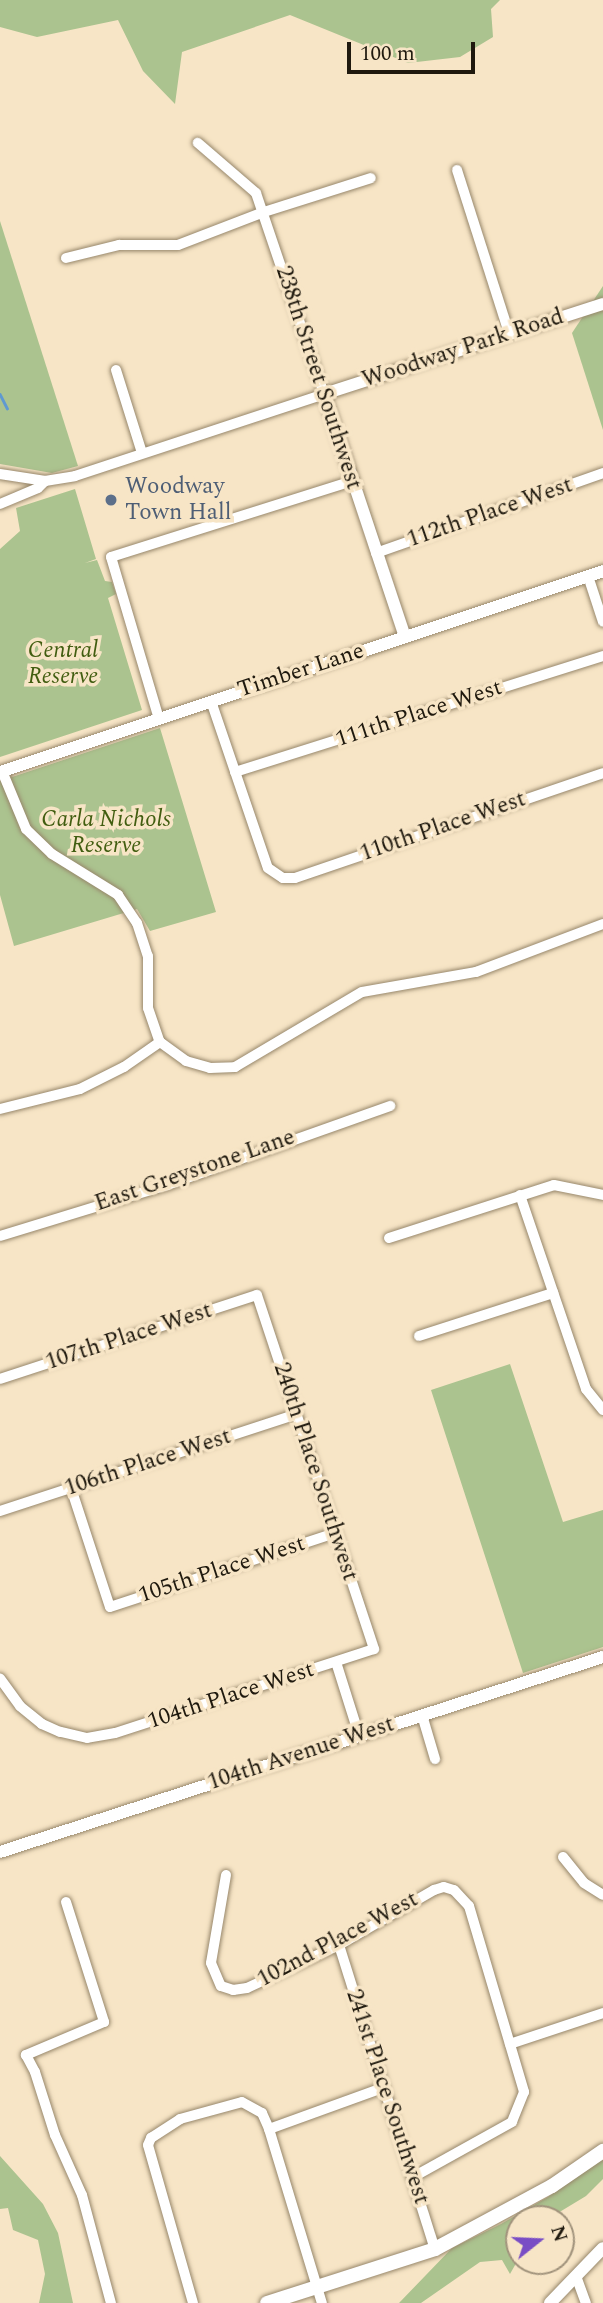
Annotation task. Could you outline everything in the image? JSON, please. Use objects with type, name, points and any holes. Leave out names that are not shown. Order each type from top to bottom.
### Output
[{"type":"main road","points":[[267,2303],[435,2249],[552,2186],[603,2151]]},
{"type":"street","name":"238th Street Southwest","points":[[198,143],[256,192],[405,637]]},
{"type":"street","points":[[457,170],[509,333]]},
{"type":"street","points":[[66,258],[119,245],[178,245],[264,212],[371,178]]},
{"type":"street","name":"Woodway Park Road","points":[[324,394],[603,303]]},
{"type":"street","points":[[116,370],[142,453]]},
{"type":"street","points":[[0,474],[45,481],[75,476],[324,394]]},
{"type":"street","name":"112th Place West","points":[[376,553],[603,473]]},
{"type":"street","points":[[0,504],[38,488],[45,481]]},
{"type":"street","points":[[159,719],[111,557],[352,481]]},
{"type":"street","name":"Timber Lane","points":[[1,771],[603,571]]},
{"type":"street","points":[[588,576],[603,622]]},
{"type":"street","name":"111th Place West","points":[[235,772],[603,656]]},
{"type":"street","points":[[211,701],[235,772]]},
{"type":"street","points":[[1,771],[12,802],[26,829],[52,855],[118,895],[137,923],[148,956],[148,1007],[160,1042],[186,1061],[210,1068],[235,1067],[362,992],[476,972],[603,924]]},
{"type":"street","name":"110th Place West","points":[[235,772],[268,868],[283,877],[295,878],[603,773]]},
{"type":"street","points":[[0,1109],[80,1089],[124,1067],[160,1042]]},
{"type":"street","name":"East Greystone Lane","points":[[0,1236],[166,1185],[390,1106]]},
{"type":"street","points":[[389,1238],[554,1185],[603,1195]]},
{"type":"street","points":[[520,1195],[586,1389],[603,1410]]},
{"type":"street","points":[[419,1336],[553,1293]]},
{"type":"street","name":"107th Place West","points":[[0,1379],[257,1296]]},
{"type":"street","name":"240th Place Southwest","points":[[257,1296],[373,1649]]},
{"type":"street","name":"106th Place West","points":[[0,1511],[296,1414]]},
{"type":"street","name":"105th Place West","points":[[71,1488],[110,1606],[335,1533]]},
{"type":"street","name":"104th Place West","points":[[0,1678],[20,1706],[42,1724],[60,1732],[87,1738],[115,1733],[373,1649]]},
{"type":"street","name":"104th Avenue West","points":[[0,1852],[603,1657]]},
{"type":"street","points":[[336,1662],[359,1735]]},
{"type":"street","points":[[422,1715],[435,1759]]},
{"type":"street","points":[[563,1857],[584,1883],[603,1895]]},
{"type":"street","name":"102nd Place West","points":[[226,1875],[211,1963],[221,1986],[233,1990],[247,1988],[339,1945],[434,1889],[444,1887],[454,1890],[469,1906],[510,2044]]},
{"type":"street","points":[[66,1902],[104,2022],[26,2055],[55,2135],[82,2195],[111,2303]]},
{"type":"street","name":"241st Place Southwest","points":[[339,1945],[435,2249]]},
{"type":"street","points":[[413,2177],[512,2122],[520,2108],[524,2092],[510,2044],[603,2013]]},
{"type":"street","points":[[269,2129],[382,2088]]},
{"type":"street","points":[[193,2303],[149,2156],[151,2138],[180,2119],[242,2102],[262,2113],[269,2129],[322,2303]]},
{"type":"street","points":[[550,2303],[603,2248]]},
{"type":"street","points":[[576,2276],[586,2303]]},
{"type":"green space","points":[[0,0],[500,0],[491,9],[493,37],[460,57],[408,63],[290,15],[182,52],[175,104],[143,71],[118,20],[37,37],[0,27]]},
{"type":"green space","points":[[0,221],[78,466],[52,473],[0,464]]},
{"type":"green space","points":[[603,286],[603,430],[572,333]]},
{"type":"green space","name":"Carla Nichols Reserve","points":[[75,489],[96,559],[85,563],[97,560],[105,581],[112,582],[116,594],[108,598],[142,710],[0,757],[0,549],[20,531],[16,508]]},
{"type":"green space","name":"Carla Nichols Reserve","points":[[160,728],[216,912],[150,931],[137,909],[14,946],[0,895],[0,781]]},
{"type":"green space","points":[[510,1364],[563,1522],[603,1510],[603,1647],[523,1673],[431,1390]]},
{"type":"green space","points":[[0,2156],[43,2204],[58,2233],[73,2303],[39,2303],[45,2274],[38,2240],[13,2230],[8,2208],[0,2209]]},
{"type":"green space","points":[[603,2160],[603,2179],[586,2196],[571,2205],[534,2205],[548,2197],[591,2164]]},
{"type":"green space","points":[[505,2222],[505,2265],[502,2260],[480,2262],[421,2303],[399,2303],[452,2248]]},
{"type":"waterway","points":[[0,394],[7,408]]},
{"type":"place","name":"Woodway Town Hall","points":[[111,500]]},
{"type":"park label","name":"Central Reserve","points":[[63,664]]}]
